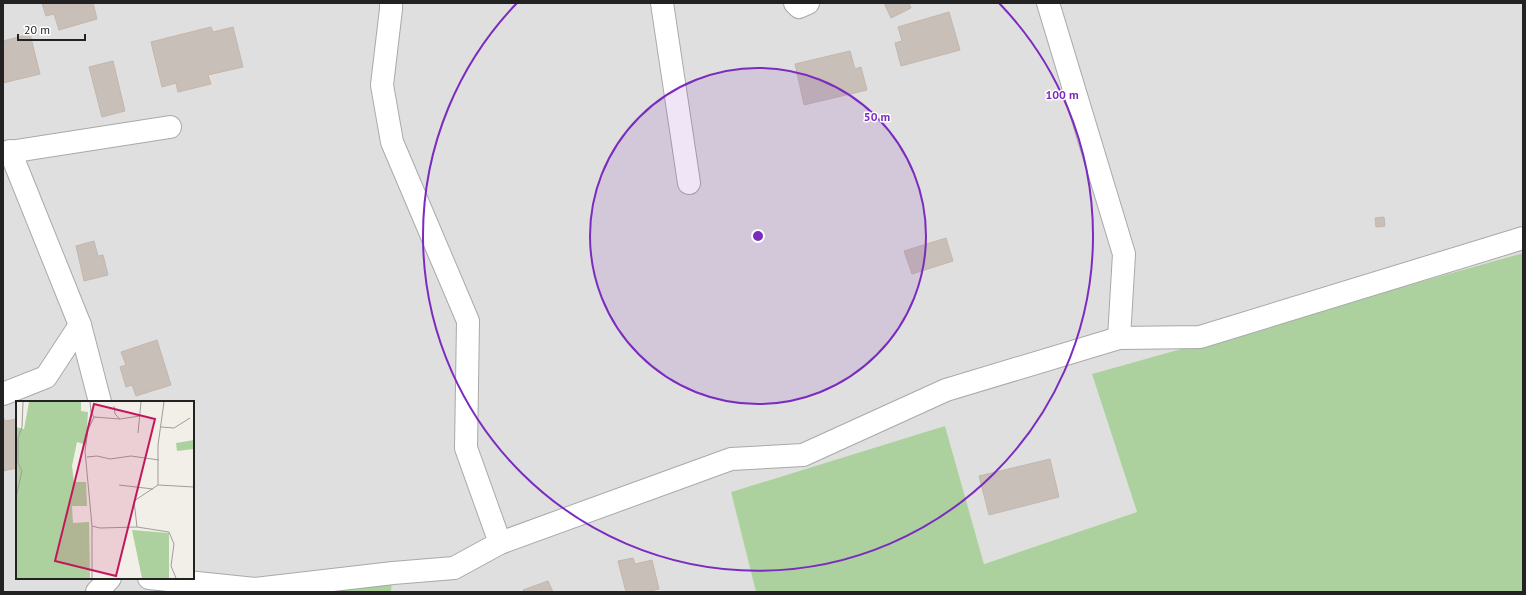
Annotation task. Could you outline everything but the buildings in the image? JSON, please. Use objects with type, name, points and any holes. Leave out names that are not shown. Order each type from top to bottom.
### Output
[{"type":"street","points":[[390,3],[391,9],[382,85],[392,142],[468,321],[466,448],[500,543]]},
{"type":"street","points":[[662,3],[689,183]]},
{"type":"street","points":[[795,3],[799,7],[808,3]]},
{"type":"street","points":[[1048,3],[1124,254],[1119,338]]},
{"type":"street","points":[[100,401],[80,325],[7,152],[170,127]]},
{"type":"street","points":[[159,579],[254,589],[392,573],[454,568],[500,543],[731,459],[803,455],[946,390],[1119,338],[1200,337],[1523,238]]},
{"type":"street","points":[[3,394],[46,377],[80,325]]},
{"type":"street","points":[[96,592],[109,579]]},
{"type":"shaded area","points":[[3,3],[1523,3],[1523,253],[1093,374],[1137,512],[984,564],[945,427],[731,492],[756,592],[391,592],[392,573],[293,592],[3,592]]},
{"type":"green space","points":[[1523,253],[1523,592],[756,592],[731,492],[945,426],[984,564],[1137,512],[1092,374]]},
{"type":"green space","points":[[393,573],[391,592],[293,592]]}]
